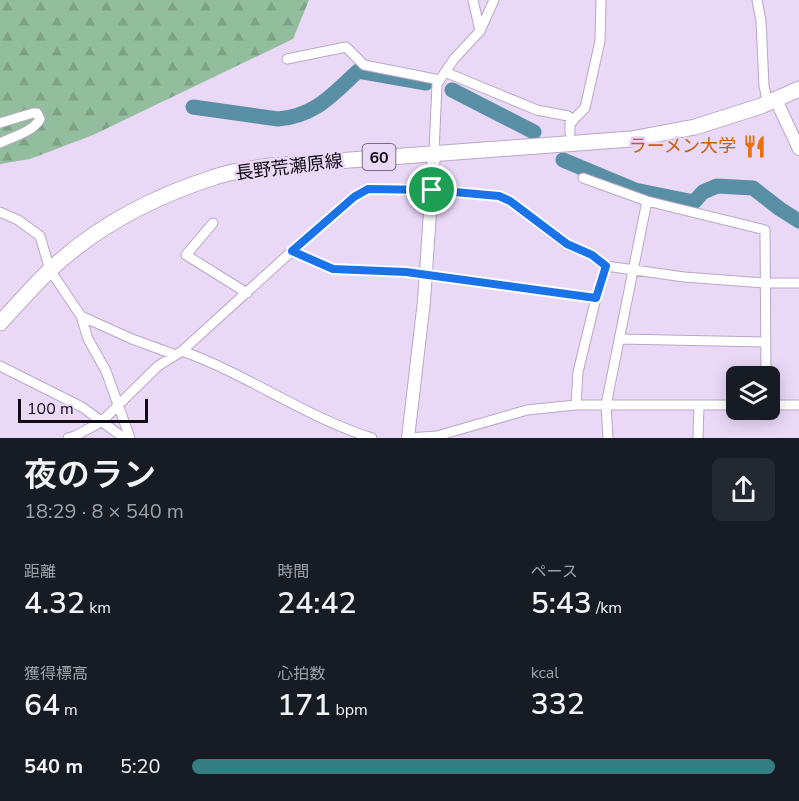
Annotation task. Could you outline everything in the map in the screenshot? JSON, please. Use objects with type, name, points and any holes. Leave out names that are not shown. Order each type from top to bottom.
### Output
[{"type":"main road","name":"長野荒瀬原線","points":[[0,322],[50,270],[76,247],[118,219],[164,195],[217,176],[270,166],[631,139],[695,127],[772,102],[799,89]]},
{"type":"street","points":[[473,0],[480,32]]},
{"type":"street","points":[[494,0],[480,32],[454,59],[436,84],[426,275],[408,438],[437,436],[528,410],[576,405],[726,405]]},
{"type":"street","points":[[570,134],[570,123],[585,108],[600,41],[600,0]]},
{"type":"street","points":[[757,0],[761,21],[764,86],[799,149]]},
{"type":"street","points":[[287,58],[346,47],[364,65],[442,76],[537,110],[568,116],[573,121]]},
{"type":"street","points":[[0,123],[33,113],[37,113],[40,119],[31,128],[0,143]]},
{"type":"street","points":[[583,178],[647,201],[765,230],[766,366]]},
{"type":"street","points":[[68,438],[101,422],[158,366],[177,353],[247,293],[354,197],[368,189],[432,190],[499,196],[510,201],[567,244],[592,255],[606,266],[634,271],[765,283],[799,283]]},
{"type":"street","points":[[608,438],[606,405],[647,201]]},
{"type":"street","points":[[0,212],[18,220],[40,236],[50,270],[81,315],[88,339],[106,371],[130,438]]},
{"type":"street","points":[[213,223],[186,255],[247,293]]},
{"type":"street","points":[[292,251],[333,269],[406,272],[495,284]]},
{"type":"street","points":[[576,405],[578,372],[596,298]]},
{"type":"street","points":[[81,315],[132,339],[207,360],[346,430],[372,438]]},
{"type":"street","points":[[620,339],[766,342]]},
{"type":"street","points":[[0,366],[82,407],[124,438]]},
{"type":"street","points":[[698,438],[699,405]]},
{"type":"street","points":[[780,405],[799,405]]},
{"type":"lane","points":[[495,284],[596,298],[606,266]]},
{"type":"green space","points":[[0,0],[309,0],[293,39],[93,135],[30,159],[0,164]]},
{"type":"waterway","points":[[193,107],[278,119],[313,109],[358,71],[426,83]]},
{"type":"waterway","points":[[452,90],[534,132]]},
{"type":"waterway","points":[[563,160],[635,190],[694,202],[703,192],[717,186],[753,188],[799,221]]},
{"type":"place","name":"ラーメン大学","points":[[754,146]]},
{"type":"route","points":[[368,189],[432,190],[499,196],[510,201],[567,244],[592,255],[606,266],[596,298],[406,272],[333,269],[292,251],[354,197],[368,189]]}]
